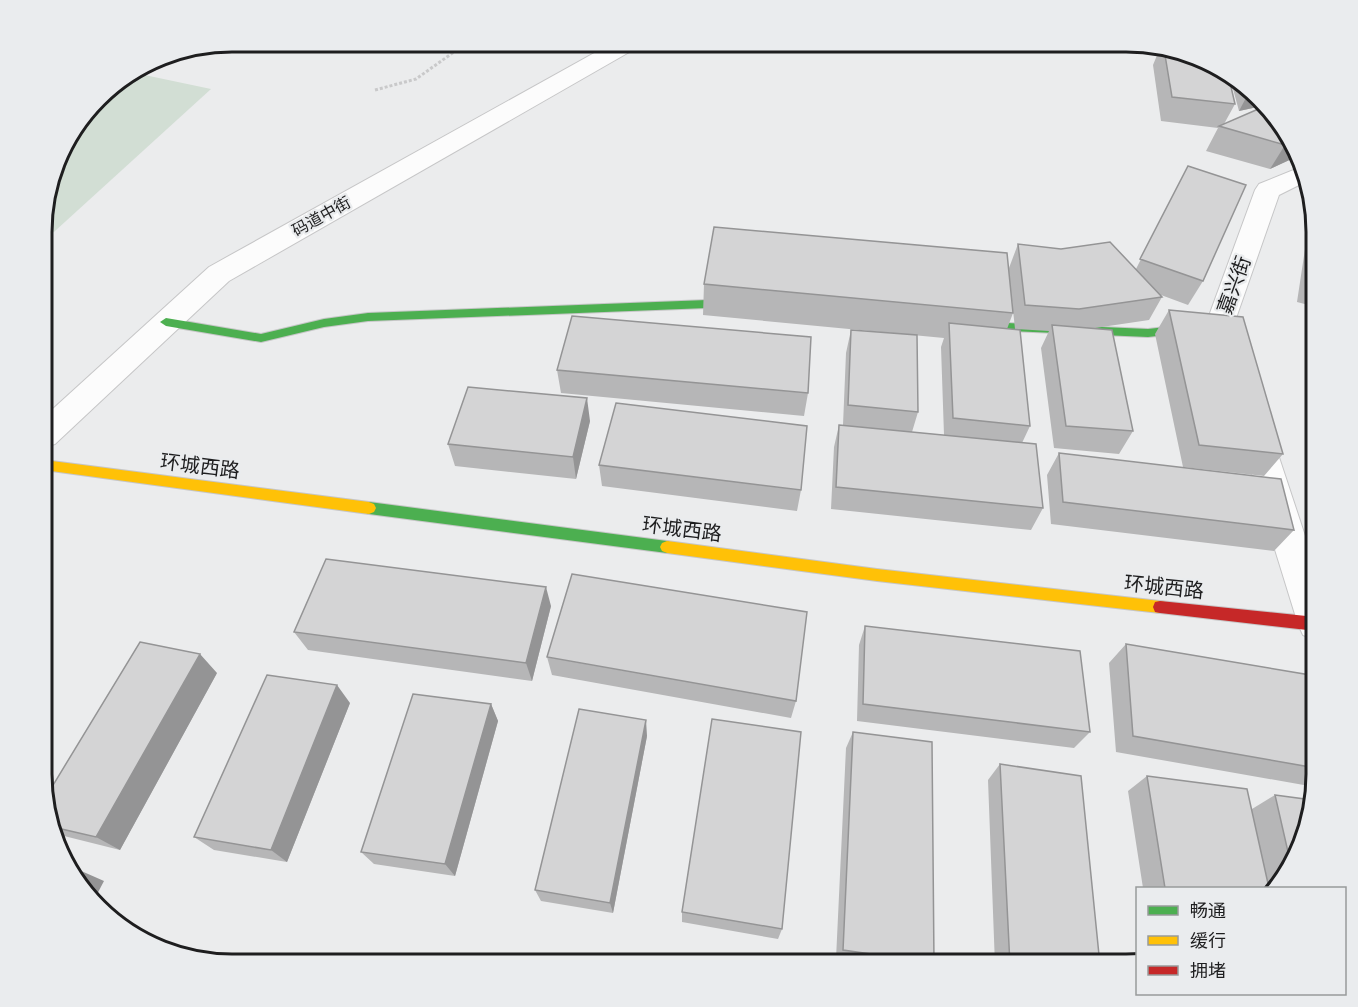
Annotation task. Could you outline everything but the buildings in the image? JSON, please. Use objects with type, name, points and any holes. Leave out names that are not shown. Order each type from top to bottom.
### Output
[{"type":"street","name":"码道中街","points":[[52,427],[219,273],[611,52]]},
{"type":"street","name":"嘉兴街","points":[[1296,177],[1268,190],[1220,324],[1305,590]]},
{"type":"street","points":[[166,322],[261,338],[324,323],[368,317],[707,304],[764,309]]},
{"type":"street","points":[[949,324],[1148,333],[1220,324]]},
{"type":"street","name":"环城西路","points":[[52,466],[877,574],[1305,623]]},
{"type":"path","points":[[375,90],[416,79],[454,52]]},
{"type":"shaded area","points":[[146,75],[211,89],[52,234],[54,209],[66,164],[90,123],[105,105]]},
{"type":"traffic: fast","points":[[166,322],[261,338],[324,323],[368,317],[707,304],[748,307]]},
{"type":"traffic: fast","points":[[961,325],[1148,333],[1200,327]]},
{"type":"traffic: fast","points":[[369,508],[667,547]]},
{"type":"traffic: slow","points":[[52,466],[369,508]]},
{"type":"traffic: slow","points":[[667,547],[877,575],[1160,607]]},
{"type":"traffic: jam","points":[[1160,607],[1305,623]]}]
